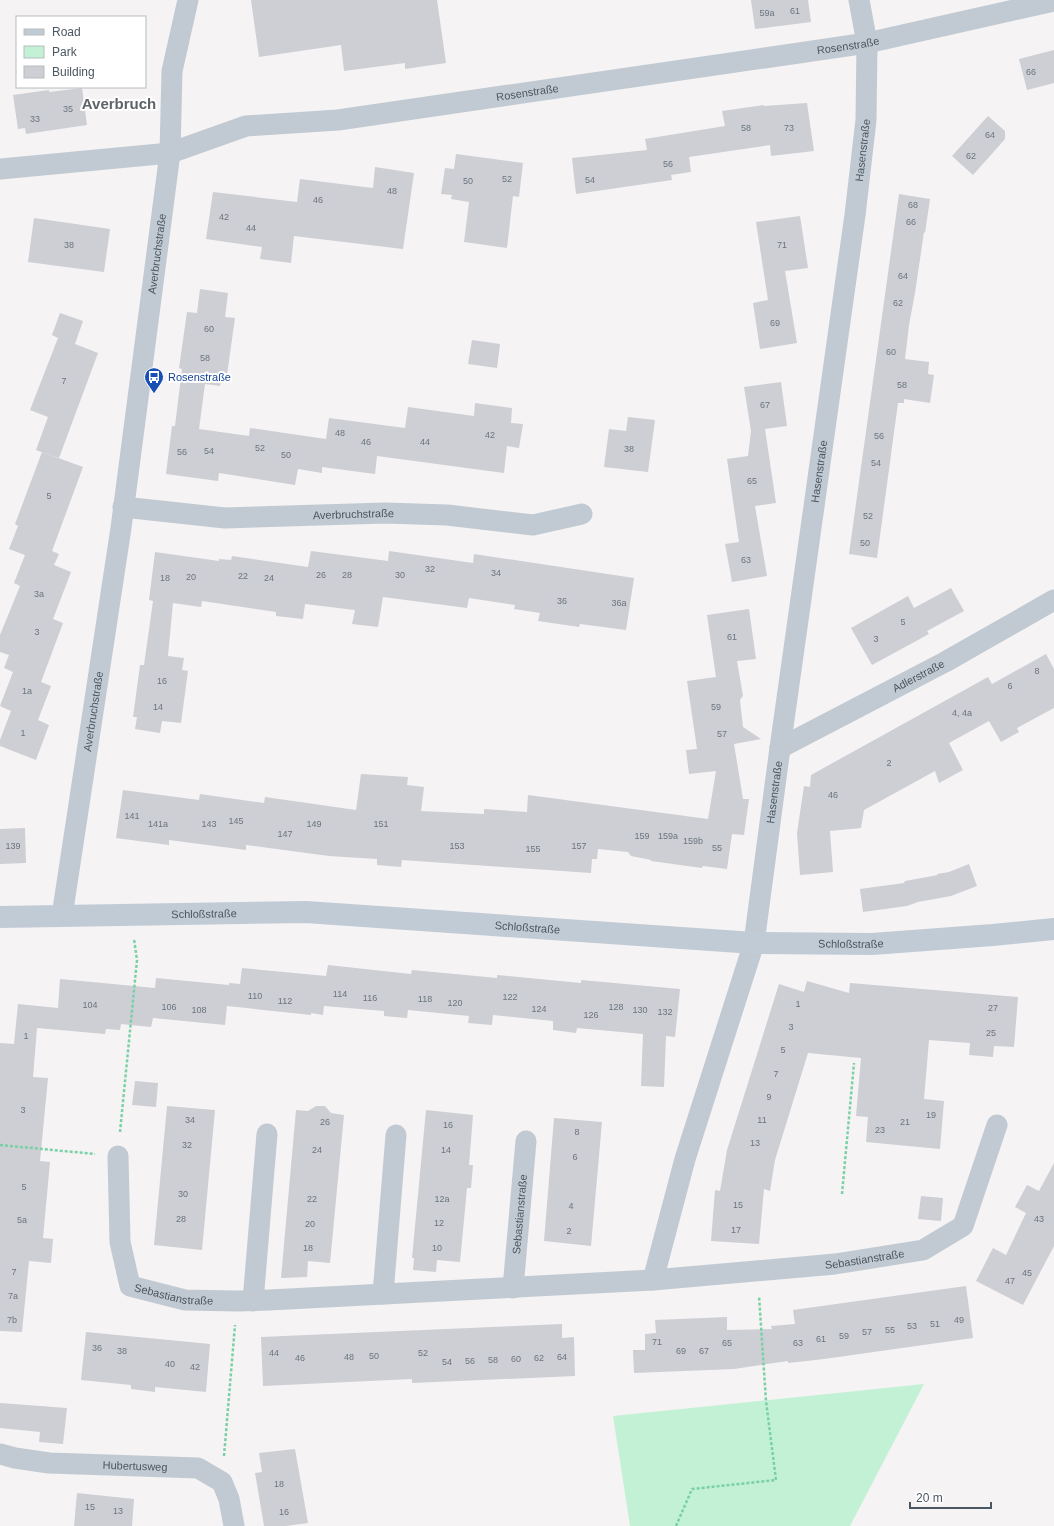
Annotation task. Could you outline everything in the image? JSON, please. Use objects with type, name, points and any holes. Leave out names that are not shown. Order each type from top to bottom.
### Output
[{"type":"street","name":"Averbruchstraße","points":[[62,916],[123,507],[170,153],[172,71],[188,0]]},
{"type":"street","name":"Hasenstraße","points":[[754,943],[855,215],[866,120],[867,43],[859,0]]},
{"type":"street","name":"Rosenstraße","points":[[0,169],[170,153],[246,126],[338,120],[867,43],[1054,1]]},
{"type":"street","name":"Averbruchstraße","points":[[123,507],[225,518],[385,513],[447,515],[533,525],[582,514]]},
{"type":"street","name":"Adlerstraße","points":[[780,748],[945,662],[1054,600]]},
{"type":"street","name":"Schloßstraße","points":[[0,917],[306,912],[754,943],[872,944],[1054,929]]},
{"type":"street","points":[[653,1280],[685,1159],[754,943]]},
{"type":"street","name":"Sebastianstraße","points":[[118,1156],[120,1242],[130,1286],[185,1300],[245,1301],[653,1280],[855,1261],[923,1250],[963,1226],[997,1125]]},
{"type":"street","points":[[245,1301],[267,1134]]},
{"type":"street","points":[[383,1294],[396,1135]]},
{"type":"street","name":"Sebastianstraße","points":[[512,1288],[526,1141]]},
{"type":"street","name":"Hubertusweg","points":[[0,1454],[15,1458],[49,1463],[198,1468],[222,1482]]},
{"type":"street","points":[[222,1482],[229,1499],[234,1526]]},
{"type":"path","points":[[0,1145],[118,1156],[137,960],[130,915]]},
{"type":"path","points":[[842,1194],[854,1063]]},
{"type":"path","points":[[676,1526],[692,1489],[776,1480],[766,1401],[757,1271]]},
{"type":"path","points":[[222,1482],[245,1301]]},
{"type":"green space","points":[[924,1384],[850,1526],[630,1526],[613,1416]]},
{"type":"building","points":[[251,0],[437,0],[446,63],[405,69],[405,63],[344,71],[341,45],[259,57]]},
{"type":"building","points":[[751,0],[808,0],[811,22],[755,29]]},
{"type":"building","points":[[1054,50],[1054,83],[1027,90],[1019,59]]},
{"type":"building","points":[[82,88],[87,125],[26,134],[25,128],[18,129],[13,95],[49,90],[49,92]]},
{"type":"building","points":[[807,103],[814,151],[771,156],[770,145],[689,157],[691,172],[671,175],[672,180],[576,194],[572,158],[647,150],[645,139],[725,126],[722,111],[764,105]]},
{"type":"building","points":[[988,116],[1005,131],[1005,139],[973,175],[952,156]]},
{"type":"building","points":[[456,154],[523,163],[519,197],[513,196],[507,248],[464,242],[469,202],[451,199],[452,195],[441,194],[445,168],[454,169]]},
{"type":"building","points":[[375,167],[414,173],[403,249],[294,236],[291,263],[260,259],[262,247],[206,239],[213,192],[297,202],[300,179],[373,188]]},
{"type":"building","points":[[899,194],[930,199],[909,325],[905,359],[929,362],[928,374],[934,375],[930,403],[904,399],[904,403],[898,403],[877,558],[849,554]]},
{"type":"building","points":[[800,216],[808,268],[785,271],[797,343],[760,349],[753,303],[768,300],[756,222]]},
{"type":"building","points":[[34,218],[110,229],[104,272],[28,262]]},
{"type":"building","points":[[200,289],[228,293],[225,317],[235,318],[227,375],[222,374],[220,386],[205,384],[199,429],[249,436],[250,428],[326,439],[329,418],[405,428],[408,407],[474,416],[475,403],[512,408],[511,423],[523,424],[519,448],[507,446],[504,473],[377,456],[375,474],[322,467],[322,473],[298,469],[295,485],[219,473],[218,481],[166,474],[172,426],[175,426],[182,369],[179,368],[187,312],[197,313]]},
{"type":"building","points":[[60,313],[83,321],[75,344],[98,353],[59,458],[36,450],[48,417],[30,410],[58,338],[52,335]]},
{"type":"building","points":[[472,340],[500,344],[497,368],[468,364]]},
{"type":"building","points":[[781,382],[787,426],[765,429],[776,503],[755,506],[767,576],[732,582],[725,544],[739,542],[727,459],[748,456],[751,431],[744,387]]},
{"type":"building","points":[[628,417],[655,420],[648,472],[604,467],[609,429],[626,431]]},
{"type":"building","points":[[42,452],[83,467],[52,551],[59,554],[54,565],[71,572],[53,619],[63,623],[41,682],[51,686],[38,720],[49,725],[36,760],[0,746],[0,740],[11,711],[0,706],[13,672],[4,668],[9,655],[0,652],[0,635],[20,586],[14,583],[25,555],[9,549],[18,526],[15,524]]},
{"type":"building","points":[[311,551],[388,561],[389,551],[473,563],[474,554],[634,578],[626,630],[580,624],[579,627],[538,621],[540,613],[514,609],[515,605],[469,598],[467,608],[383,597],[378,627],[352,624],[355,610],[305,604],[303,619],[276,616],[276,612],[202,601],[201,607],[173,603],[168,656],[184,658],[182,670],[188,671],[181,723],[162,721],[160,733],[135,729],[137,717],[133,717],[140,665],[144,665],[153,601],[149,600],[155,552],[219,561],[219,559],[231,560],[232,556],[308,567]]},
{"type":"building","points":[[951,588],[964,611],[927,631],[929,634],[872,665],[851,628],[908,596],[914,608]]},
{"type":"building","points":[[749,609],[756,659],[737,661],[743,696],[740,700],[743,727],[761,739],[734,744],[743,799],[749,799],[744,835],[732,834],[727,869],[703,866],[702,868],[651,861],[631,856],[628,852],[598,849],[597,859],[592,859],[591,873],[402,860],[401,867],[377,865],[377,859],[329,856],[246,845],[246,850],[169,840],[169,845],[116,838],[123,790],[199,800],[200,794],[264,803],[265,797],[356,810],[361,774],[408,777],[407,785],[424,787],[421,811],[484,814],[484,809],[527,812],[528,795],[708,819],[716,771],[689,774],[686,750],[697,749],[687,681],[716,677],[707,615]]},
{"type":"building","points":[[1046,654],[1054,669],[1054,708],[1017,728],[1019,732],[1001,742],[989,721],[949,743],[963,770],[939,783],[935,771],[864,810],[861,828],[830,831],[833,872],[800,875],[797,833],[804,786],[810,787],[811,775],[988,677],[992,684]]},
{"type":"building","points":[[25,828],[26,863],[0,864],[0,829]]},
{"type":"building","points":[[969,864],[977,886],[951,896],[918,902],[907,906],[863,912],[860,889],[904,883],[905,881],[949,872]]},
{"type":"building","points":[[328,965],[411,974],[412,970],[497,978],[497,975],[581,983],[581,980],[680,989],[675,1037],[666,1036],[664,1087],[641,1086],[643,1034],[577,1028],[576,1033],[553,1030],[553,1021],[493,1015],[492,1025],[468,1023],[469,1016],[408,1010],[407,1018],[384,1016],[384,1011],[324,1006],[323,1015],[311,1013],[311,1015],[227,1006],[225,1025],[153,1018],[151,1027],[121,1024],[120,1030],[106,1029],[105,1034],[37,1028],[33,1077],[48,1078],[40,1161],[50,1162],[43,1238],[53,1239],[51,1263],[29,1261],[22,1332],[0,1331],[0,1043],[14,1044],[18,1004],[58,1008],[60,979],[155,988],[156,978],[229,985],[229,983],[240,984],[242,968],[326,976]]},
{"type":"building","points":[[807,981],[849,993],[850,983],[1018,997],[1014,1047],[994,1046],[993,1057],[969,1055],[970,1043],[929,1040],[924,1099],[944,1101],[940,1149],[866,1142],[868,1117],[856,1116],[861,1058],[808,1053],[775,1160],[770,1191],[764,1189],[759,1244],[711,1241],[715,1190],[720,1191],[727,1150],[779,984],[804,992]]},
{"type":"building","points":[[135,1081],[158,1083],[156,1107],[132,1105]]},
{"type":"building","points":[[167,1106],[215,1110],[202,1250],[154,1245]]},
{"type":"building","points":[[316,1106],[325,1106],[331,1113],[344,1115],[330,1263],[308,1261],[307,1277],[281,1278],[296,1110],[308,1111]]},
{"type":"building","points":[[426,1110],[473,1115],[469,1165],[473,1165],[471,1188],[467,1188],[460,1262],[437,1260],[436,1272],[413,1270],[414,1258],[412,1258]]},
{"type":"building","points":[[554,1118],[602,1122],[591,1246],[544,1241]]},
{"type":"building","points":[[1054,1163],[1054,1246],[1023,1305],[976,1281],[993,1248],[1006,1255],[1026,1213],[1015,1207],[1027,1185],[1039,1191]]},
{"type":"building","points":[[921,1196],[943,1198],[941,1221],[918,1219]]},
{"type":"building","points":[[966,1286],[973,1338],[824,1359],[788,1363],[788,1361],[734,1369],[634,1373],[633,1350],[645,1350],[645,1334],[656,1333],[655,1320],[727,1317],[727,1330],[772,1329],[771,1326],[795,1324],[793,1310]]},
{"type":"building","points":[[562,1324],[562,1338],[574,1337],[575,1376],[412,1383],[412,1379],[263,1386],[261,1337]]},
{"type":"building","points":[[86,1332],[210,1344],[206,1392],[155,1387],[155,1392],[131,1389],[131,1385],[81,1380]]},
{"type":"building","points":[[0,1403],[67,1408],[63,1444],[39,1442],[40,1432],[0,1428]]},
{"type":"building","points":[[295,1449],[308,1523],[286,1526],[264,1526],[255,1473],[262,1472],[259,1453]]},
{"type":"building","points":[[77,1493],[134,1499],[132,1526],[74,1526]]},
{"type":"place","name":"Rosenstraße","points":[[154,394]]},
{"type":"district","name":"Averbruch","points":[[119,104]]}]
